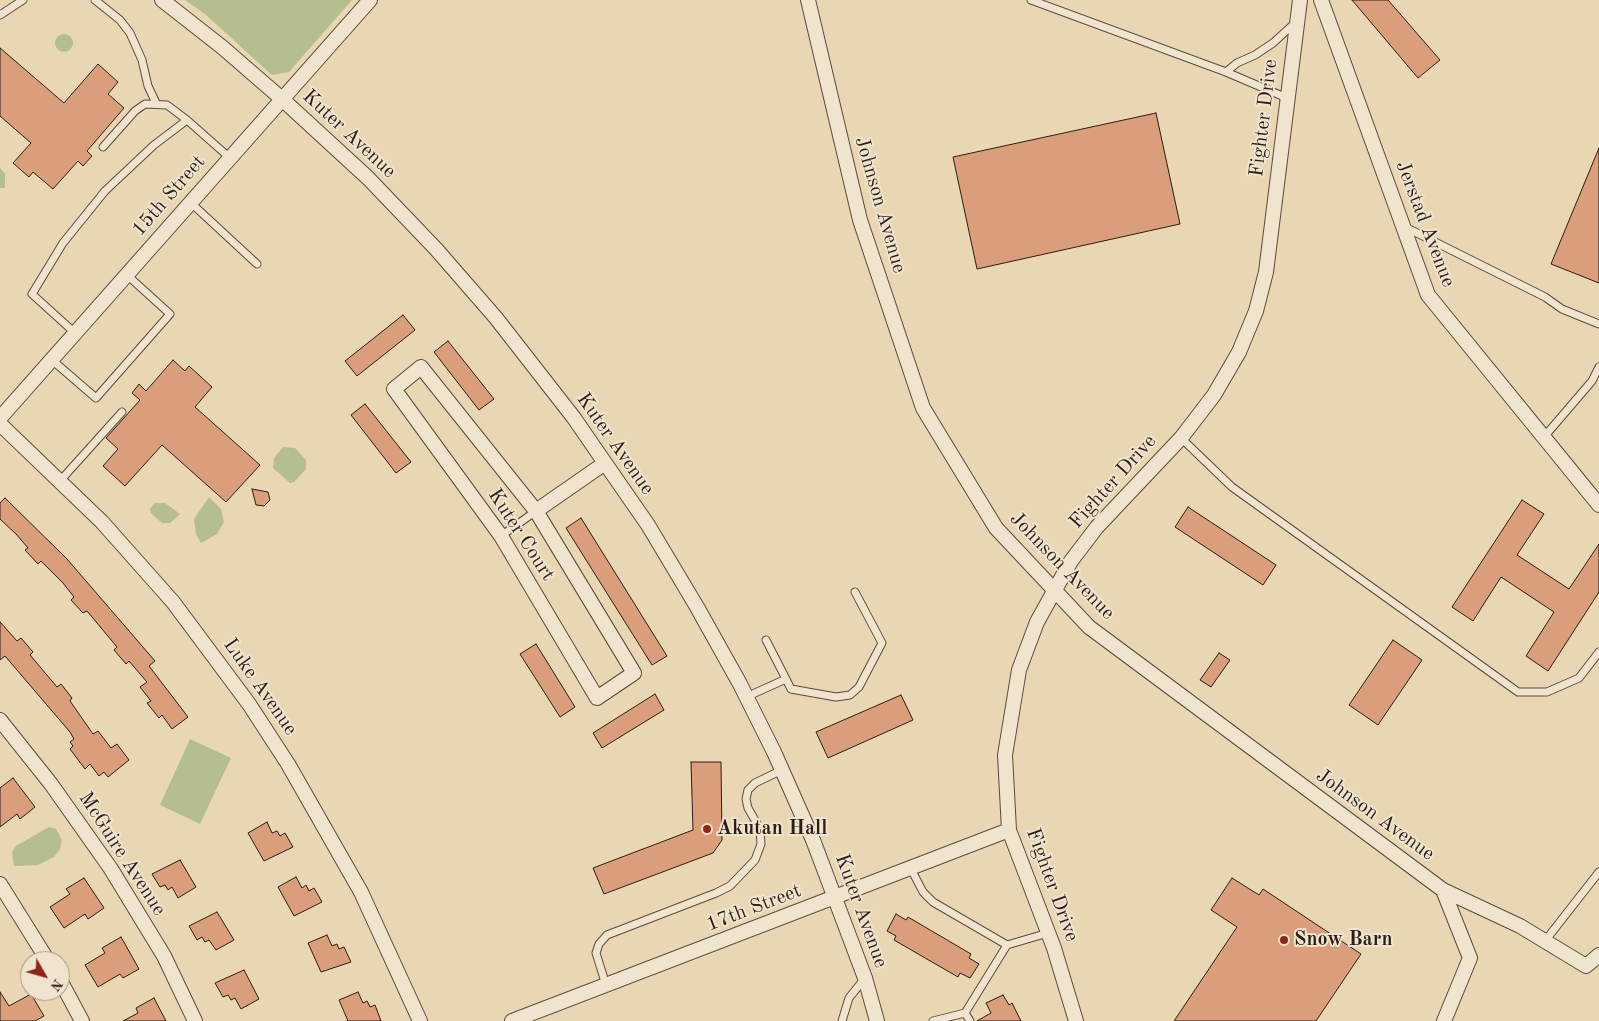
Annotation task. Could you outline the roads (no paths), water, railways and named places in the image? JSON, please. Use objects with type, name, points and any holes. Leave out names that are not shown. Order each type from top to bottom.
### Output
[{"type":"street","name":"Kuter Avenue","points":[[162,0],[222,47],[282,98],[368,178],[436,249],[517,344],[606,463],[648,525],[697,606],[746,697],[782,770],[813,840],[865,978],[877,1021]]},
{"type":"street","name":"15th Street","points":[[0,418],[370,0]]},
{"type":"street","name":"Johnson Avenue","points":[[808,0],[860,220],[923,408],[996,528],[1055,588],[1088,627],[1443,890],[1520,926],[1586,966],[1599,955]]},
{"type":"street","name":"Fighter Drive","points":[[1076,1021],[1048,933],[1010,830],[1004,755],[1019,670],[1037,622],[1071,561],[1097,527],[1181,438],[1214,395],[1239,352],[1256,310],[1266,272],[1300,0]]},
{"type":"street","name":"Jerstad Avenue","points":[[1321,0],[1428,295],[1599,505]]},
{"type":"street","name":"Kuter Court","points":[[421,367],[536,511],[634,673],[597,698],[500,536],[394,389],[421,367]]},
{"type":"street","name":"Luke Avenue","points":[[0,424],[102,522],[172,602],[214,656],[288,764],[361,892],[420,1021]]},
{"type":"street","name":"Kuter Court","points":[[536,511],[606,463]]},
{"type":"street","name":"McGuire Avenue","points":[[0,720],[51,784],[112,869],[164,956],[195,1021]]},
{"type":"street","name":"17th Street","points":[[512,1021],[835,899],[1010,830]]},
{"type":"street","points":[[0,884],[42,951]]},
{"type":"street","points":[[1443,890],[1470,958],[1444,1021]]},
{"type":"street","points":[[70,999],[82,1021]]},
{"type":"lane","points":[[0,15],[23,0]]},
{"type":"lane","points":[[95,0],[120,20],[130,32],[138,50],[148,86],[156,103]]},
{"type":"lane","points":[[1031,0],[1226,72],[1287,98]]},
{"type":"lane","points":[[1226,72],[1238,62],[1255,55],[1273,43],[1296,22]]},
{"type":"lane","points":[[102,147],[135,111],[146,104],[156,103],[167,105],[230,158]]},
{"type":"lane","points":[[75,333],[32,294],[63,243],[105,191],[154,145],[187,120]]},
{"type":"lane","points":[[190,202],[257,264]]},
{"type":"lane","points":[[1403,226],[1538,293],[1562,309],[1599,324]]},
{"type":"lane","points":[[52,360],[96,398],[170,314],[127,274]]},
{"type":"lane","points":[[1544,437],[1592,381],[1599,368]]},
{"type":"lane","points":[[60,481],[122,412]]},
{"type":"lane","points":[[1181,438],[1232,487],[1518,692],[1547,692],[1579,678],[1599,652]]},
{"type":"lane","points":[[500,536],[536,511]]},
{"type":"lane","points":[[766,640],[791,690],[836,697],[850,695],[859,687],[882,643],[856,592]]},
{"type":"lane","points":[[746,697],[786,679]]},
{"type":"lane","points":[[606,985],[596,952],[599,944],[607,935],[716,894],[730,886],[754,860],[761,844],[760,829],[748,808],[746,800],[748,790],[755,783],[782,770]]},
{"type":"lane","points":[[911,868],[923,892],[933,902],[1007,945]]},
{"type":"lane","points":[[1545,941],[1599,872]]},
{"type":"lane","points":[[933,1021],[965,1014],[1007,945],[1048,933]]},
{"type":"lane","points":[[842,1021],[849,998],[865,978]]},
{"type":"lane","points":[[965,1014],[970,1021]]},
{"type":"place","name":"Akutan Hall","points":[[707,829]]},
{"type":"place","name":"Snow Barn","points":[[1284,940]]}]
